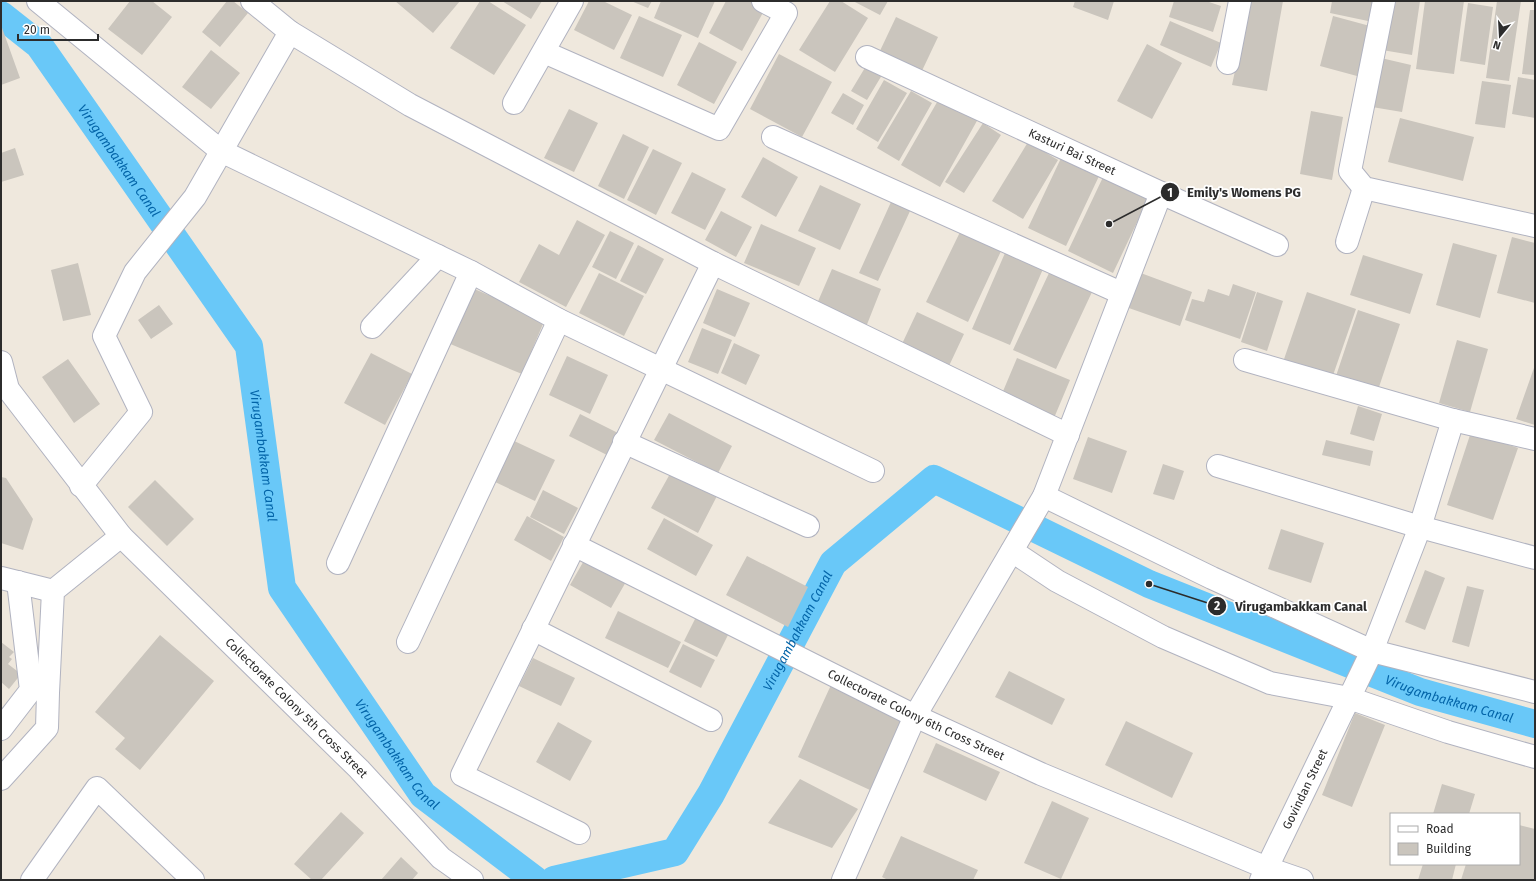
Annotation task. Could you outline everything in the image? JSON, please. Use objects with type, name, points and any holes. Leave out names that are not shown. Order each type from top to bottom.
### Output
[{"type":"street","points":[[38,1],[221,151],[471,272],[559,320],[873,471]]},
{"type":"street","points":[[252,1],[290,32],[410,105],[712,263],[1068,435]]},
{"type":"street","points":[[514,103],[572,1]]},
{"type":"street","points":[[544,52],[719,129],[786,13],[763,1]]},
{"type":"street","points":[[1228,63],[1240,1]]},
{"type":"street","points":[[1384,1],[1350,172],[1364,188],[1535,226]]},
{"type":"street","points":[[81,486],[141,412],[104,336],[135,272],[195,197],[290,32]]},
{"type":"street","name":"Kasturi Bai Street","points":[[867,57],[1160,193],[1277,245]]},
{"type":"street","points":[[773,137],[1121,293]]},
{"type":"street","points":[[1347,242],[1364,188]]},
{"type":"street","points":[[844,880],[915,716],[1044,496],[1160,193]]},
{"type":"street","points":[[372,327],[438,256]]},
{"type":"street","points":[[579,834],[462,775],[712,263]]},
{"type":"street","points":[[338,563],[471,272]]},
{"type":"street","points":[[408,642],[559,320]]},
{"type":"street","points":[[1245,360],[1453,420],[1535,439]]},
{"type":"street","points":[[1,362],[4,391]]},
{"type":"street","name":"Collectorate Colony 5th Cross Street","points":[[4,391],[121,536],[359,770],[441,858],[472,880]]},
{"type":"street","name":"Govindan Street","points":[[1264,874],[1372,651],[1420,527],[1453,420]]},
{"type":"street","points":[[624,442],[808,526]]},
{"type":"street","points":[[1218,466],[1420,527],[1535,558]]},
{"type":"street","points":[[1044,496],[1212,578],[1372,651],[1535,692]]},
{"type":"street","points":[[1,779],[47,728],[53,590],[121,536]]},
{"type":"street","name":"Collectorate Colony 6th Cross Street","points":[[574,545],[742,628],[823,671],[915,716],[1041,774],[1264,874],[1302,880]]},
{"type":"street","points":[[1012,552],[1057,581],[1162,637],[1270,683],[1349,698],[1448,732],[1535,757]]},
{"type":"street","points":[[1,729],[31,690],[10,580],[53,590]]},
{"type":"street","points":[[532,630],[711,720]]},
{"type":"street","points":[[32,880],[97,788],[193,880]]},
{"type":"building","points":[[130,1],[152,1],[172,17],[142,55],[108,29]]},
{"type":"building","points":[[227,1],[233,1],[248,13],[220,47],[202,32]]},
{"type":"building","points":[[395,1],[460,1],[433,33]]},
{"type":"building","points":[[480,1],[488,1],[526,25],[494,75],[450,48]]},
{"type":"building","points":[[502,1],[542,1],[531,19]]},
{"type":"building","points":[[589,1],[603,1],[632,15],[614,50],[574,30]]},
{"type":"building","points":[[631,1],[652,1],[648,8]]},
{"type":"building","points":[[661,1],[715,1],[698,38],[654,18]]},
{"type":"building","points":[[726,1],[755,1],[766,7],[742,51],[709,33]]},
{"type":"building","points":[[830,1],[841,1],[868,18],[835,72],[799,50]]},
{"type":"building","points":[[853,1],[888,1],[880,15]]},
{"type":"building","points":[[1075,1],[1114,1],[1108,20],[1073,7]]},
{"type":"building","points":[[1174,1],[1206,1],[1221,6],[1213,32],[1169,17]]},
{"type":"building","points":[[1250,1],[1283,1],[1267,91],[1232,85]]},
{"type":"building","points":[[1332,1],[1373,1],[1368,21],[1330,13]]},
{"type":"building","points":[[1390,1],[1420,1],[1412,55],[1382,50]]},
{"type":"building","points":[[1425,1],[1464,1],[1454,74],[1416,69]]},
{"type":"building","points":[[1497,1],[1521,1],[1509,81],[1486,78]]},
{"type":"building","points":[[1468,3],[1493,7],[1485,65],[1460,61]]},
{"type":"building","points":[[1530,10],[1535,10],[1535,75],[1522,74]]},
{"type":"building","points":[[639,16],[682,35],[663,77],[620,58]]},
{"type":"building","points":[[1333,16],[1370,26],[1357,76],[1320,66]]},
{"type":"building","points":[[896,17],[938,37],[920,75],[878,55]]},
{"type":"building","points":[[1170,21],[1221,43],[1211,67],[1160,45]]},
{"type":"building","points":[[1,25],[20,78],[1,85]]},
{"type":"building","points":[[699,42],[737,62],[714,104],[677,85]]},
{"type":"building","points":[[1147,44],[1182,63],[1152,119],[1117,101]]},
{"type":"building","points":[[211,50],[240,73],[211,109],[182,87]]},
{"type":"building","points":[[779,54],[832,82],[802,137],[750,109]]},
{"type":"building","points":[[1381,58],[1411,65],[1402,112],[1372,107]]},
{"type":"building","points":[[866,66],[882,75],[867,100],[851,91]]},
{"type":"building","points":[[1518,77],[1535,80],[1535,118],[1512,114]]},
{"type":"building","points":[[884,80],[907,93],[878,142],[856,129]]},
{"type":"building","points":[[1482,81],[1511,85],[1505,128],[1475,124]]},
{"type":"building","points":[[911,91],[932,103],[899,161],[877,148]]},
{"type":"building","points":[[843,93],[864,105],[853,125],[831,113]]},
{"type":"building","points":[[940,97],[978,119],[940,187],[901,165]]},
{"type":"building","points":[[569,109],[598,123],[574,172],[544,158]]},
{"type":"building","points":[[1311,111],[1343,117],[1332,180],[1300,174]]},
{"type":"building","points":[[1400,118],[1474,137],[1463,181],[1388,162]]},
{"type":"building","points":[[983,123],[1001,135],[964,193],[945,182]]},
{"type":"building","points":[[623,134],[649,147],[624,199],[598,186]]},
{"type":"building","points":[[1028,142],[1058,160],[1023,219],[992,201]]},
{"type":"building","points":[[15,148],[24,175],[1,182],[1,153]]},
{"type":"building","points":[[653,149],[682,163],[656,215],[627,200]]},
{"type":"building","points":[[1062,156],[1100,174],[1066,246],[1028,228]]},
{"type":"building","points":[[763,157],[798,177],[776,217],[741,197]]},
{"type":"building","points":[[692,172],[726,189],[705,230],[671,213]]},
{"type":"building","points":[[1104,175],[1149,197],[1113,273],[1068,251]]},
{"type":"building","points":[[820,185],[861,204],[840,250],[798,231]]},
{"type":"building","points":[[891,202],[910,211],[878,281],[859,273]]},
{"type":"building","points":[[721,211],[752,227],[736,257],[705,240]]},
{"type":"building","points":[[577,220],[605,235],[566,307],[519,282],[539,244],[559,255]]},
{"type":"building","points":[[761,224],[816,248],[799,286],[744,263]]},
{"type":"building","points":[[961,230],[1002,249],[968,322],[926,302]]},
{"type":"building","points":[[610,231],[634,243],[616,279],[592,267]]},
{"type":"building","points":[[1512,237],[1535,243],[1535,303],[1497,293]]},
{"type":"building","points":[[1453,243],[1497,255],[1480,318],[1436,305]]},
{"type":"building","points":[[638,245],[664,259],[646,294],[620,281]]},
{"type":"building","points":[[1005,253],[1043,269],[1010,345],[972,329]]},
{"type":"building","points":[[1363,255],[1423,274],[1410,314],[1350,295]]},
{"type":"building","points":[[78,263],[91,315],[63,321],[51,270]]},
{"type":"building","points":[[832,269],[881,289],[866,327],[816,306]]},
{"type":"building","points":[[1138,272],[1192,292],[1180,326],[1126,307]]},
{"type":"building","points":[[599,273],[644,296],[624,336],[579,313]]},
{"type":"building","points":[[1049,273],[1092,292],[1056,369],[1013,350]]},
{"type":"building","points":[[1233,284],[1256,292],[1240,339],[1185,320],[1192,299],[1204,302],[1208,289],[1229,296]]},
{"type":"building","points":[[472,288],[545,319],[522,374],[448,343]]},
{"type":"building","points":[[717,289],[750,303],[735,337],[703,323]]},
{"type":"building","points":[[1257,292],[1283,301],[1267,351],[1241,342]]},
{"type":"building","points":[[1307,292],[1356,309],[1331,381],[1282,365]]},
{"type":"building","points":[[159,305],[173,324],[151,339],[138,320]]},
{"type":"building","points":[[1358,310],[1400,324],[1378,390],[1336,376]]},
{"type":"building","points":[[917,312],[964,334],[948,368],[901,346]]},
{"type":"building","points":[[702,328],[732,340],[718,374],[688,362]]},
{"type":"building","points":[[1457,340],[1488,349],[1470,412],[1439,403]]},
{"type":"building","points":[[734,343],[760,355],[746,385],[721,373]]},
{"type":"building","points":[[371,353],[412,374],[385,425],[344,403]]},
{"type":"building","points":[[567,356],[608,375],[590,414],[549,395]]},
{"type":"building","points":[[1017,358],[1070,380],[1054,418],[1001,396]]},
{"type":"building","points":[[68,359],[100,404],[74,423],[42,377]]},
{"type":"building","points":[[1535,365],[1535,425],[1516,419]]},
{"type":"building","points":[[1358,406],[1382,414],[1374,441],[1350,434]]},
{"type":"building","points":[[669,413],[732,446],[718,473],[654,440]]},
{"type":"building","points":[[580,414],[620,434],[609,456],[569,436]]},
{"type":"building","points":[[1471,432],[1518,448],[1493,520],[1447,505]]},
{"type":"building","points":[[1088,437],[1127,451],[1112,493],[1073,479]]},
{"type":"building","points":[[512,440],[555,460],[535,501],[493,481]]},
{"type":"building","points":[[1326,440],[1373,451],[1370,466],[1322,455]]},
{"type":"building","points":[[1163,464],[1184,471],[1174,500],[1153,494]]},
{"type":"building","points":[[671,472],[717,496],[698,533],[651,508]]},
{"type":"building","points":[[1,477],[6,478],[33,519],[23,550],[1,543]]},
{"type":"building","points":[[155,480],[194,519],[167,546],[128,507]]},
{"type":"building","points":[[543,490],[578,508],[564,534],[530,517]]},
{"type":"building","points":[[527,516],[564,537],[551,561],[514,540]]},
{"type":"building","points":[[664,518],[713,545],[696,576],[647,549]]},
{"type":"building","points":[[1281,529],[1324,543],[1311,583],[1268,569]]},
{"type":"building","points":[[747,556],[808,587],[788,627],[726,595]]},
{"type":"building","points":[[586,557],[627,580],[611,608],[570,585]]},
{"type":"building","points":[[1425,570],[1445,578],[1425,630],[1405,622]]},
{"type":"building","points":[[1467,586],[1484,590],[1469,647],[1452,642]]},
{"type":"building","points":[[618,611],[681,642],[668,668],[605,638]]},
{"type":"building","points":[[697,615],[730,631],[717,657],[684,641]]},
{"type":"building","points":[[160,635],[214,681],[140,770],[115,749],[125,738],[95,712]]},
{"type":"building","points":[[1,642],[14,652],[9,657],[12,659],[8,664],[21,674],[9,689],[1,682]]},
{"type":"building","points":[[683,644],[715,660],[701,688],[669,672]]},
{"type":"building","points":[[533,658],[575,678],[561,706],[519,686]]},
{"type":"building","points":[[1009,671],[1065,699],[1052,725],[995,697]]},
{"type":"building","points":[[831,685],[903,717],[870,790],[798,757]]},
{"type":"building","points":[[1355,713],[1385,725],[1352,807],[1322,795]]},
{"type":"building","points":[[1126,721],[1193,753],[1172,798],[1105,765]]},
{"type":"building","points":[[558,722],[592,741],[570,781],[536,762]]},
{"type":"building","points":[[936,743],[1000,772],[986,801],[923,772]]},
{"type":"building","points":[[800,779],[858,809],[832,848],[768,823]]},
{"type":"building","points":[[1442,784],[1475,794],[1469,813],[1433,813]]},
{"type":"building","points":[[1052,801],[1089,818],[1061,879],[1024,863]]},
{"type":"building","points":[[341,812],[364,833],[321,880],[312,880],[294,864]]},
{"type":"building","points":[[1520,825],[1535,829],[1535,880],[1461,880],[1466,865],[1520,865]]},
{"type":"building","points":[[901,836],[978,870],[973,880],[888,880],[882,877]]},
{"type":"building","points":[[401,857],[418,873],[412,880],[381,880]]},
{"type":"building","points":[[1423,865],[1456,865],[1452,880],[1418,880]]},
{"type":"waterway","name":"Virugambakkam Canal","points":[[1,15],[39,45],[249,346],[282,588],[423,795],[535,880]]},
{"type":"waterway","name":"Virugambakkam Canal","points":[[554,880],[675,852],[711,794],[833,563],[934,479],[1149,584],[1420,692],[1535,724]]},
{"type":"place","name":"Emily's Womens PG","points":[[1109,224]]},
{"type":"place","name":"Virugambakkam Canal","points":[[1149,584]]}]
